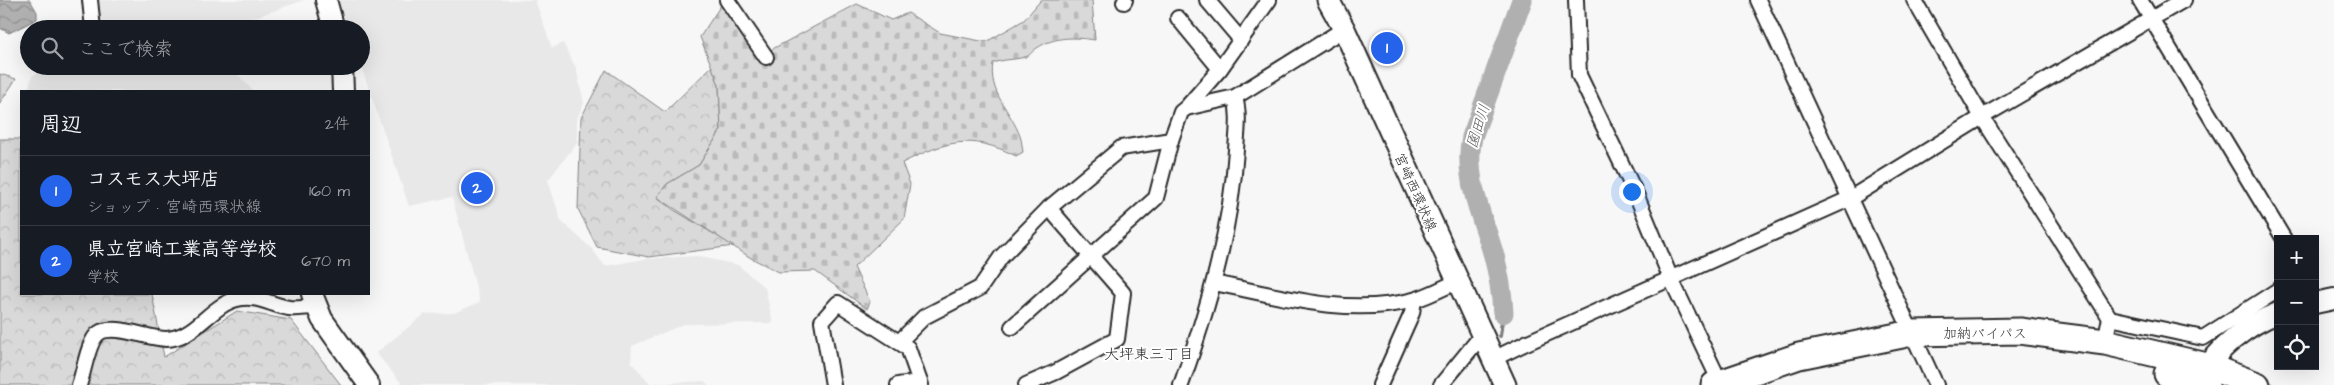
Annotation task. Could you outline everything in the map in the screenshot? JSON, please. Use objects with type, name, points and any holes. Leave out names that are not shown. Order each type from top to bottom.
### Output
[{"type":"highway","name":"加納バイパス","points":[[1717,384],[1799,356],[1916,341],[2020,331],[2105,342],[2202,380]]},
{"type":"highway","name":"加納バイパス","points":[[1758,385],[1801,369],[1916,341],[2020,346],[2103,356],[2202,380],[2257,385]]},
{"type":"main road","name":"宮崎西環状線","points":[[1328,0],[1344,29],[1456,282],[1504,385]]},
{"type":"street","points":[[90,0],[92,20]]},
{"type":"street","points":[[326,0],[332,20]]},
{"type":"street","points":[[727,0],[766,57]]},
{"type":"street","points":[[1208,0],[1241,40]]},
{"type":"street","points":[[1012,327],[1156,198],[1171,140],[1181,112],[1220,69],[1270,0]]},
{"type":"street","points":[[1576,0],[1579,75],[1636,194],[1717,384]]},
{"type":"street","points":[[1758,0],[1936,385]]},
{"type":"street","points":[[1914,0],[1982,117],[2110,318],[2105,342]]},
{"type":"street","points":[[2140,0],[2282,235]]},
{"type":"street","points":[[1493,359],[1849,199],[1982,117],[2184,0]]},
{"type":"street","points":[[1178,18],[1220,69]]},
{"type":"street","points":[[1186,108],[1235,97],[1344,29]]},
{"type":"street","points":[[342,75],[343,90]]},
{"type":"street","points":[[1181,385],[1214,283],[1229,215],[1234,184],[1238,109],[1235,97]]},
{"type":"street","points":[[899,342],[924,317],[980,288],[1001,257],[1049,208],[1121,148],[1171,140]]},
{"type":"street","points":[[1026,385],[1056,372],[1117,339],[1123,293],[1049,208]]},
{"type":"street","points":[[1214,283],[1332,306],[1356,308],[1414,300],[1456,282]]},
{"type":"street","points":[[2110,318],[2203,338],[2274,293]]},
{"type":"street","points":[[79,385],[91,345],[95,336],[101,331],[113,330],[165,339],[174,338],[186,333],[219,306],[240,298],[255,298],[289,308],[314,300],[334,337],[369,385]]},
{"type":"street","points":[[1380,385],[1412,313],[1414,300]]},
{"type":"street","points":[[833,385],[822,320],[838,303],[908,348],[920,383],[898,385]]},
{"type":"street","points":[[2202,380],[2218,354],[2247,328],[2274,315]]},
{"type":"street","points":[[1441,385],[1482,335]]},
{"type":"shaded area","points":[[97,0],[304,0],[247,20],[99,20]]},
{"type":"shaded area","points":[[338,0],[535,0],[552,48],[563,43],[576,68],[584,103],[577,119],[577,143],[548,180],[561,221],[591,248],[605,266],[645,259],[696,256],[738,265],[765,288],[773,323],[684,324],[632,346],[631,362],[651,384],[704,381],[709,385],[403,385],[376,353],[425,314],[454,313],[480,302],[452,197],[409,206],[364,75],[370,75],[370,20],[345,20]]},
{"type":"shaded area","points":[[238,75],[252,90],[28,90],[32,76]]},
{"type":"green space","points":[[1041,0],[1092,0],[1095,40],[1080,38],[1058,39],[1035,49],[1030,55],[993,63],[992,74],[997,93],[1020,136],[1023,152],[1016,156],[985,144],[959,143],[932,149],[902,163],[910,184],[904,219],[854,267],[870,302],[867,309],[815,271],[779,272],[751,258],[657,197],[667,184],[699,165],[721,130],[719,85],[700,37],[721,5],[763,54],[857,4],[891,20],[908,13],[940,33],[986,42],[1024,20]]},
{"type":"green space","points":[[712,66],[719,85],[721,130],[699,165],[667,184],[657,197],[674,210],[734,246],[649,257],[597,247],[578,209],[581,118],[606,70],[665,112]]},
{"type":"green space","points":[[0,74],[16,79],[0,103]]},
{"type":"green space","points":[[0,139],[20,139],[20,295],[152,295],[164,357],[237,311],[291,320],[341,385],[0,385]]},
{"type":"water","points":[[0,0],[30,0],[37,12],[37,19],[20,20],[20,28],[9,33],[0,28]]},
{"type":"waterway","name":"園田川","points":[[1503,313],[1496,263],[1472,182],[1470,152],[1472,137],[1522,0]]},
{"type":"waterway","points":[[1500,336],[1503,313]]},
{"type":"waterway","points":[[1450,385],[1474,357]]},
{"type":"place","name":"コスモス大坪店","points":[[1387,48]]},
{"type":"place","name":"県立宮崎工業高等学校","points":[[477,188]]},
{"type":"district","name":"大坪東三丁目","points":[[1149,354]]}]
